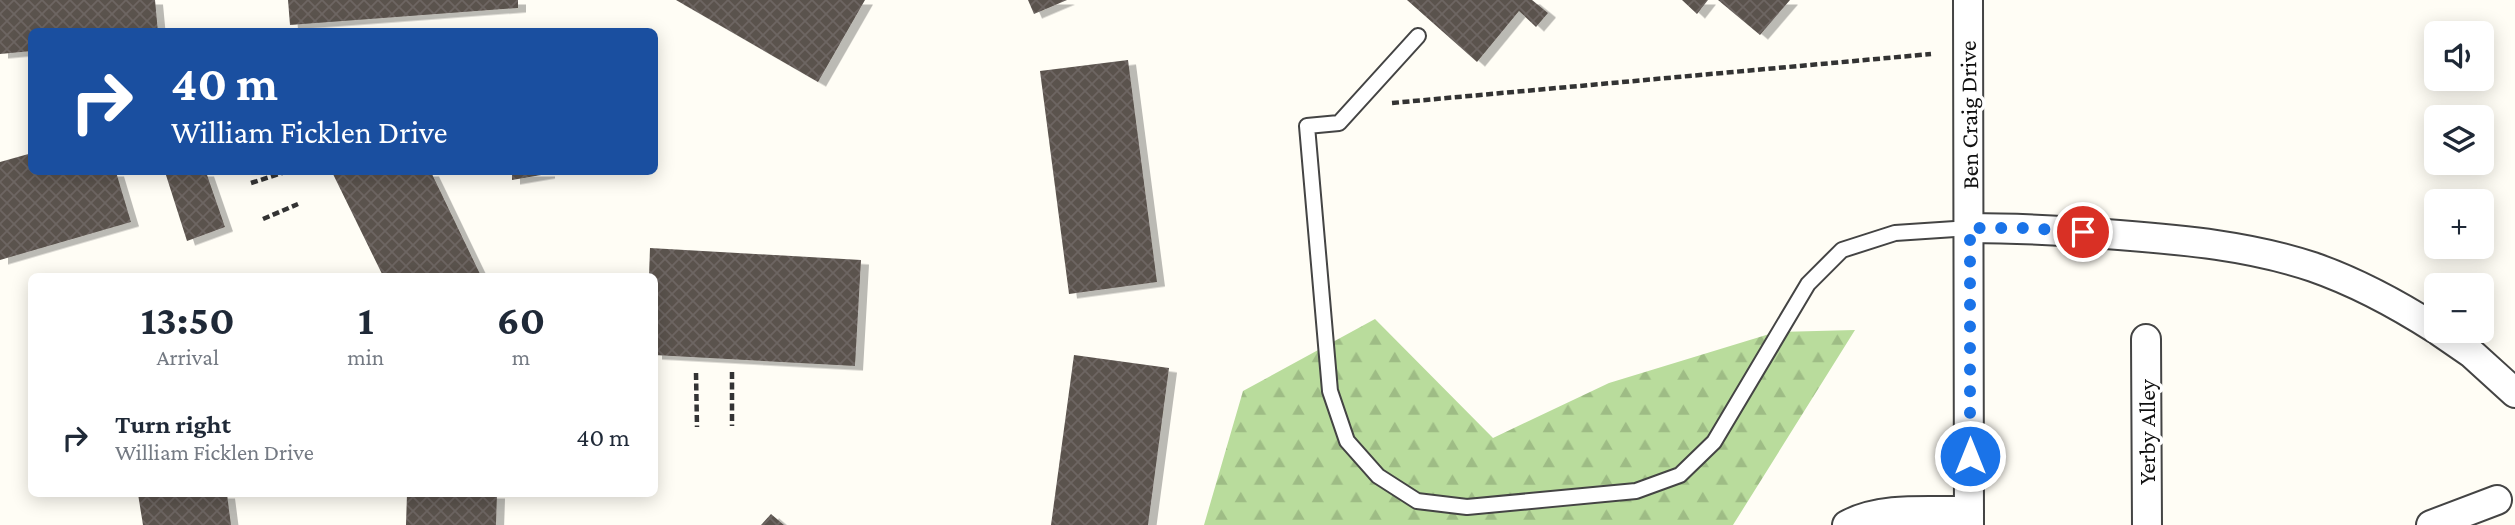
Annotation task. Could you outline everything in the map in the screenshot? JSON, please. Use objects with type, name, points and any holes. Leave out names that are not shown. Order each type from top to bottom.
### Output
[{"type":"street","name":"Ben Craig Drive","points":[[1968,0],[1969,518]]},
{"type":"street","points":[[1970,228],[2027,228],[2194,240],[2281,257],[2345,280],[2424,321]]},
{"type":"street","name":"Yerby Alley","points":[[2147,339],[2147,525]]},
{"type":"street","points":[[2456,343],[2515,393]]},
{"type":"street","points":[[2431,525],[2497,500]]},
{"type":"street","points":[[1847,525],[1881,513],[1969,518]]},
{"type":"lane","points":[[1418,36],[1339,123],[1307,126],[1330,391],[1347,441],[1378,476],[1417,501],[1467,507],[1636,491],[1680,475],[1714,442],[1808,284],[1842,250],[1895,233],[1970,228]]},
{"type":"path","points":[[1368,91],[1379,100],[1391,103],[1931,54]]},
{"type":"path","points":[[251,183],[276,175]]},
{"type":"path","points":[[263,219],[298,204]]},
{"type":"path","points":[[732,372],[733,426]]},
{"type":"path","points":[[696,373],[697,427]]},
{"type":"green space","points":[[1375,319],[1493,438],[1609,383],[1776,332],[1855,330],[1733,525],[1204,525],[1243,391]]},
{"type":"building","points":[[0,0],[155,0],[158,28],[28,28],[28,51],[0,54]]},
{"type":"building","points":[[288,0],[518,0],[518,8],[290,25]]},
{"type":"building","points":[[676,0],[865,0],[818,82]]},
{"type":"building","points":[[1028,0],[1067,0],[1034,14]]},
{"type":"building","points":[[1407,0],[1532,0],[1548,13],[1536,27],[1519,11],[1477,62]]},
{"type":"building","points":[[1682,0],[1708,0],[1697,14]]},
{"type":"building","points":[[1718,0],[1790,0],[1760,35]]},
{"type":"building","points":[[1128,60],[1157,282],[1069,294],[1040,71]]},
{"type":"building","points":[[28,154],[28,175],[117,175],[131,222],[0,260],[0,162]]},
{"type":"building","points":[[166,175],[207,175],[225,227],[187,241]]},
{"type":"building","points":[[333,175],[432,175],[480,273],[382,273]]},
{"type":"building","points":[[512,175],[541,175],[512,180]]},
{"type":"building","points":[[650,248],[861,260],[855,366],[658,355],[658,273],[649,273]]},
{"type":"building","points":[[1074,355],[1169,368],[1148,525],[1051,525]]},
{"type":"building","points":[[138,497],[227,497],[231,525],[143,525]]},
{"type":"building","points":[[407,497],[497,497],[496,525],[406,525]]},
{"type":"building","points":[[771,514],[784,525],[761,525]]},
{"type":"route","points":[[1970,456],[1970,228],[2083,232]]}]
